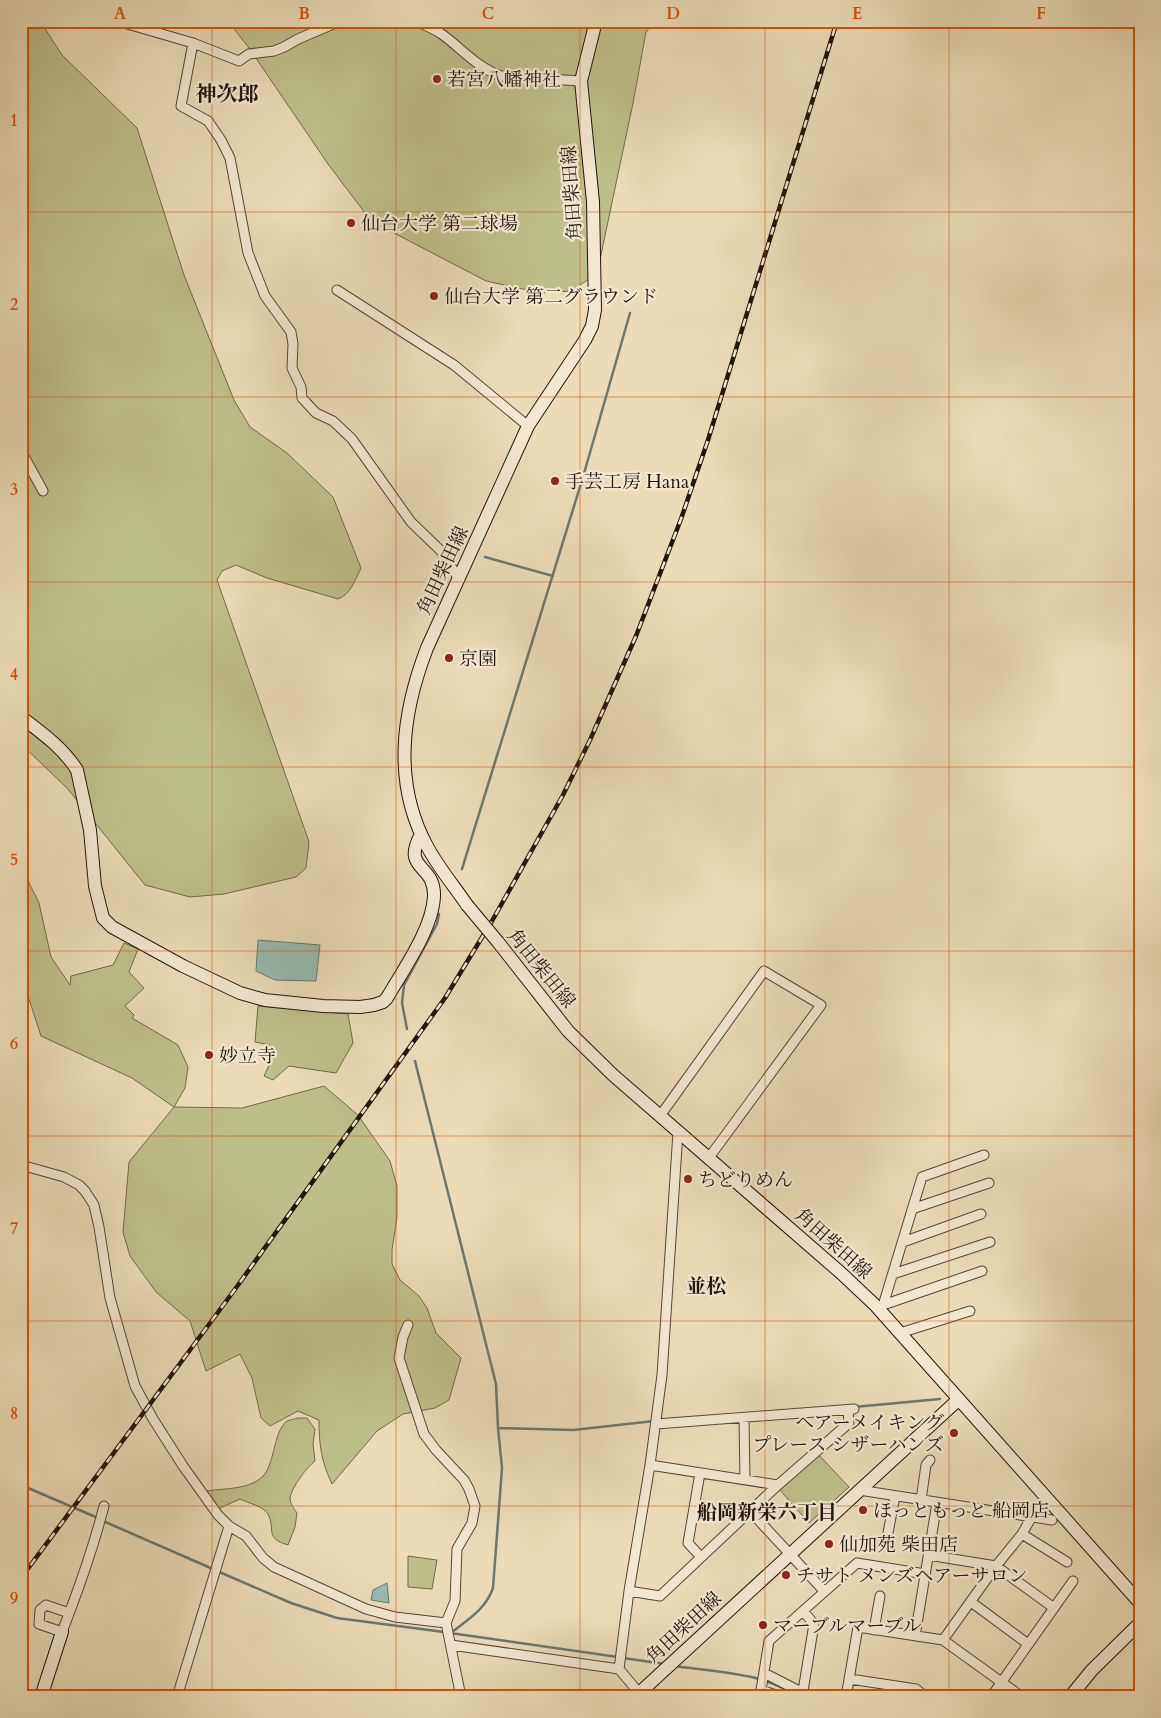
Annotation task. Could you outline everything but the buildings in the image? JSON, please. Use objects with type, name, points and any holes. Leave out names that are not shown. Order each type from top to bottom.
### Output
[{"type":"main road","name":"角田柴田線","points":[[596,21],[581,81],[593,202],[595,310],[592,326],[585,340],[528,426],[420,666],[405,724],[405,771],[413,813],[428,849],[467,905],[568,1031],[613,1075],[882,1309],[900,1334],[959,1399],[637,1695]]},
{"type":"main road","points":[[21,718],[55,744],[77,770],[90,830],[95,886],[103,918],[112,927],[146,947],[240,993],[265,1000],[323,1006],[360,1007],[383,1002],[423,935],[433,907],[434,894],[431,881],[414,858],[413,853],[414,846],[421,834]]},
{"type":"main road","points":[[959,1399],[1140,1603]]},
{"type":"main road","points":[[1070,1697],[1092,1670],[1140,1623]]},
{"type":"main road","points":[[41,1697],[62,1632]]},
{"type":"street","points":[[117,21],[193,43],[239,61],[249,54],[274,51],[338,22],[359,21]]},
{"type":"street","points":[[415,21],[442,34],[478,65],[496,74],[513,77],[581,81]]},
{"type":"street","points":[[193,43],[181,106],[208,121],[230,158],[248,253],[265,296],[290,332],[293,344],[292,368],[301,387],[302,398],[316,413],[333,421],[352,439],[411,522],[441,551],[459,579]]},
{"type":"street","points":[[337,290],[454,365],[528,426]]},
{"type":"street","points":[[21,451],[43,491]]},
{"type":"street","points":[[660,1116],[764,972],[821,1005],[708,1159]]},
{"type":"street","points":[[637,1695],[620,1662],[629,1590],[650,1465],[662,1375],[678,1132]]},
{"type":"street","points":[[882,1309],[922,1177],[984,1155]]},
{"type":"street","points":[[21,1165],[64,1177],[79,1185],[94,1206],[110,1298],[135,1386],[153,1419],[183,1466],[218,1515],[229,1526],[246,1536],[263,1558],[274,1567],[366,1609],[395,1617],[446,1623]]},
{"type":"street","points":[[912,1209],[989,1183]]},
{"type":"street","points":[[902,1242],[981,1214]]},
{"type":"street","points":[[893,1274],[990,1242]]},
{"type":"street","points":[[882,1309],[982,1271]]},
{"type":"street","points":[[900,1334],[970,1311]]},
{"type":"street","points":[[408,1325],[403,1337],[399,1358],[424,1434],[464,1480],[475,1506],[472,1523],[457,1549],[455,1601],[446,1623],[461,1697]]},
{"type":"street","points":[[629,1590],[660,1596],[778,1485],[849,1422],[851,1409],[744,1419],[656,1422]]},
{"type":"street","points":[[744,1419],[745,1480]]},
{"type":"street","points":[[921,1500],[926,1465],[930,1460]]},
{"type":"street","points":[[650,1465],[778,1485]]},
{"type":"street","points":[[700,1473],[688,1543],[702,1557]]},
{"type":"street","points":[[859,1490],[1052,1520]]},
{"type":"street","points":[[890,1547],[888,1533],[895,1496]]},
{"type":"street","points":[[914,1636],[937,1503]]},
{"type":"street","points":[[69,1612],[46,1605],[40,1610],[40,1624],[62,1632],[69,1612],[98,1528],[104,1506]]},
{"type":"street","points":[[751,1512],[824,1591]]},
{"type":"street","points":[[943,1640],[996,1566],[1022,1534],[1031,1518]]},
{"type":"street","points":[[177,1697],[220,1561],[229,1526]]},
{"type":"street","points":[[1022,1534],[1068,1562]]},
{"type":"street","points":[[928,1555],[996,1566],[1054,1608]]},
{"type":"street","points":[[782,1697],[761,1690],[769,1641],[824,1591],[857,1563],[924,1574]]},
{"type":"street","points":[[991,1697],[1073,1581]]},
{"type":"street","points":[[874,1630],[880,1596]]},
{"type":"street","points":[[971,1602],[1028,1644]]},
{"type":"street","points":[[764,1674],[807,1694],[814,1624],[803,1611]]},
{"type":"street","points":[[846,1697],[858,1627],[943,1640],[1022,1697]]},
{"type":"street","points":[[451,1645],[620,1662]]},
{"type":"street","points":[[850,1679],[916,1689],[926,1697]]},
{"type":"green space","points":[[21,21],[43,21],[42,24],[62,55],[137,128],[184,275],[234,400],[250,427],[287,453],[333,497],[361,568],[355,582],[346,594],[338,599],[267,578],[236,565],[222,571],[217,580],[309,842],[306,868],[296,877],[224,894],[190,897],[145,885],[67,788],[21,744]]},
{"type":"green space","points":[[228,21],[655,21],[646,32],[598,269],[592,277],[571,291],[541,293],[486,281],[371,221],[328,164],[249,48]]},
{"type":"green space","points":[[21,867],[39,903],[51,957],[70,985],[71,976],[113,965],[124,943],[138,949],[129,972],[144,988],[125,1006],[134,1015],[132,1018],[178,1045],[188,1067],[185,1088],[174,1107],[132,1078],[41,1036],[27,993],[21,985]]},
{"type":"green space","points":[[258,1006],[348,1014],[353,1043],[336,1073],[289,1066],[273,1080],[264,1076],[274,1054],[270,1045],[255,1042]]},
{"type":"green space","points":[[324,1086],[358,1115],[390,1161],[397,1186],[397,1217],[392,1264],[400,1280],[419,1296],[427,1308],[436,1333],[461,1358],[449,1400],[435,1408],[403,1414],[377,1431],[332,1484],[321,1452],[319,1420],[298,1411],[270,1426],[261,1418],[252,1378],[240,1354],[206,1371],[190,1321],[156,1292],[130,1256],[123,1232],[129,1162],[174,1107],[242,1108]]},
{"type":"green space","points":[[307,1418],[315,1429],[313,1444],[315,1461],[300,1478],[291,1494],[291,1502],[297,1513],[295,1527],[288,1545],[273,1536],[268,1514],[263,1509],[240,1499],[216,1511],[207,1491],[236,1488],[250,1484],[262,1477],[269,1465],[282,1426],[287,1421]]},
{"type":"green space","points":[[818,1454],[849,1487],[809,1523],[779,1489]]},
{"type":"green space","points":[[408,1556],[437,1560],[432,1589],[408,1587]]},
{"type":"water","points":[[258,940],[320,945],[316,981],[275,980],[256,971]]},
{"type":"water","points":[[387,1583],[389,1603],[371,1600],[373,1590]]},
{"type":"waterway","points":[[462,869],[583,477],[630,313]]},
{"type":"waterway","points":[[485,557],[553,576]]},
{"type":"waterway","points":[[407,1029],[402,1003],[404,985],[437,924],[439,914]]},
{"type":"waterway","points":[[415,1061],[496,1384],[498,1428],[573,1430],[654,1421]]},
{"type":"waterway","points":[[854,1407],[940,1399]]},
{"type":"waterway","points":[[451,1633],[481,1608],[493,1588],[502,1468],[498,1428]]},
{"type":"waterway","points":[[21,1485],[98,1518]]},
{"type":"waterway","points":[[103,1521],[213,1569]]},
{"type":"waterway","points":[[217,1571],[291,1603],[337,1618],[444,1632]]},
{"type":"waterway","points":[[450,1633],[618,1657]]},
{"type":"waterway","points":[[623,1658],[665,1664]]},
{"type":"waterway","points":[[675,1666],[739,1674],[755,1678],[770,1682],[798,1697]]},
{"type":"railway","points":[[21,1578],[233,1292],[445,998],[492,921],[563,795],[590,740],[636,636],[681,519],[708,440],[837,21]]},
{"type":"place","name":"若宮八幡神社","points":[[437,79]]},
{"type":"place","name":"仙台大学 第二球場","points":[[351,223]]},
{"type":"place","name":"仙台大学 第二グラウンド","points":[[434,296]]},
{"type":"place","name":"手芸工房 Hana","points":[[555,481]]},
{"type":"place","name":"京園","points":[[449,658]]},
{"type":"place","name":"妙立寺","points":[[209,1055]]},
{"type":"place","name":"ちどりめん","points":[[688,1179]]},
{"type":"place","name":"ヘアーメイキング プレース シザーハンズ","points":[[954,1433]]},
{"type":"place","name":"ほっともっと 船岡店","points":[[863,1510]]},
{"type":"place","name":"仙加苑 柴田店","points":[[829,1544]]},
{"type":"place","name":"チサト メンズヘアーサロン","points":[[786,1575]]},
{"type":"place","name":"マーブルマーブル","points":[[763,1625]]},
{"type":"district","name":"神次郎","points":[[227,94]]},
{"type":"district","name":"並松","points":[[706,1286]]},
{"type":"district","name":"船岡新栄六丁目","points":[[767,1512]]}]
